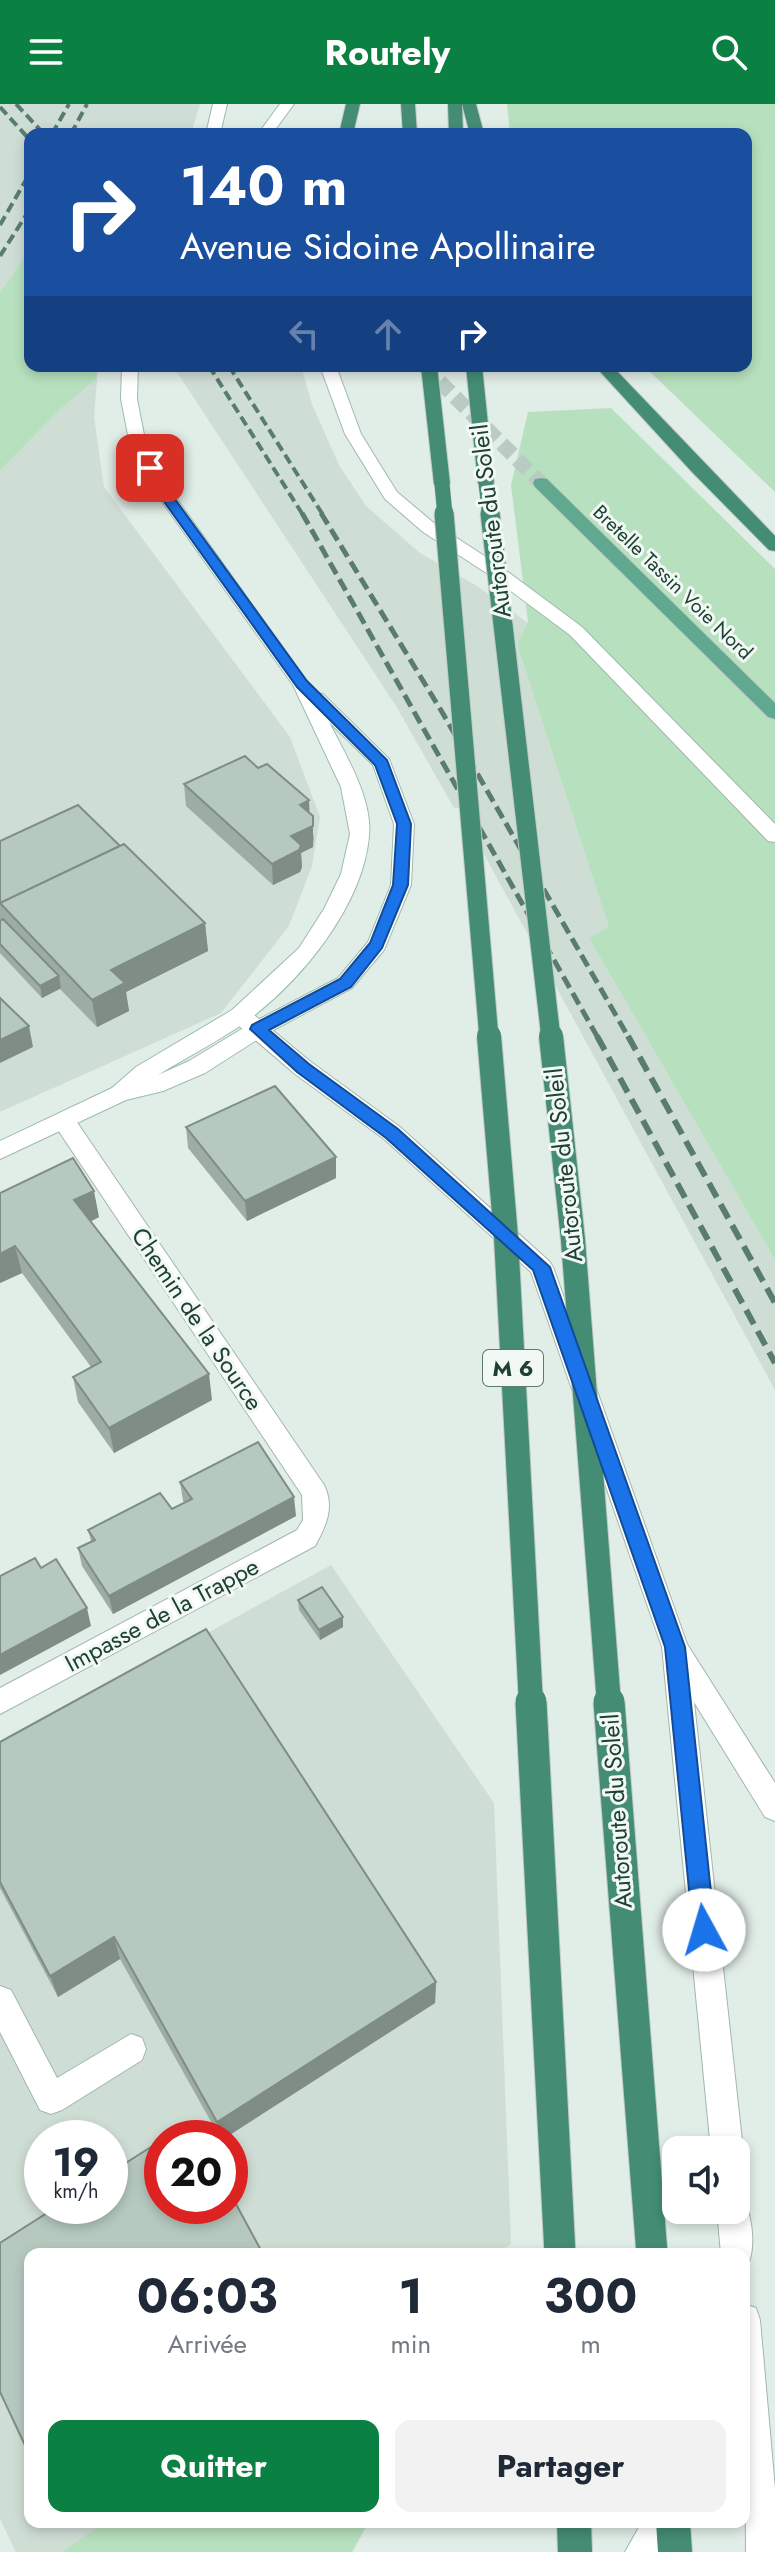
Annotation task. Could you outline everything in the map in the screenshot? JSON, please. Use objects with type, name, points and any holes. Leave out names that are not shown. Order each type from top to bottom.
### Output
[{"type":"highway","points":[[347,128],[353,104]]},
{"type":"highway","points":[[408,104],[410,128]]},
{"type":"highway","points":[[455,104],[456,128]]},
{"type":"highway","points":[[469,104],[475,128]]},
{"type":"highway","name":"Autoroute du Soleil","points":[[430,372],[442,484],[506,1237],[560,2248]]},
{"type":"highway","name":"Autoroute du Soleil","points":[[475,372],[573,1240],[652,2248]]},
{"type":"highway","points":[[609,372],[698,469],[775,546]]},
{"type":"highway","points":[[574,2528],[575,2552]]},
{"type":"highway","points":[[673,2528],[675,2552]]},
{"type":"main road","points":[[214,128],[220,104]]},
{"type":"main road","points":[[269,128],[287,104]]},
{"type":"main road","points":[[0,1151],[120,1094],[144,1073],[249,1022],[345,983],[377,945],[401,885],[404,824],[382,763],[302,684],[166,496],[138,445],[129,399],[130,372]]},
{"type":"main road","points":[[330,372],[353,434],[391,495],[429,528],[494,570],[576,631],[775,836]]},
{"type":"main road","name":"Bretelle Tassin Voie Nord","points":[[541,483],[775,713]]},
{"type":"main road","points":[[249,1022],[306,953],[334,910],[351,874],[360,834],[351,787],[302,684]]},
{"type":"main road","points":[[249,1022],[303,1068],[392,1133],[541,1267],[675,1647],[775,1808]]},
{"type":"main road","name":"Chemin de la Source","points":[[64,1121],[315,1493],[316,1521]]},
{"type":"main road","name":"Impasse de la Trappe","points":[[0,1702],[306,1538],[316,1521]]},
{"type":"main road","points":[[675,1647],[726,2136]]},
{"type":"main road","points":[[0,2001],[51,2099],[131,2049]]},
{"type":"main road","points":[[734,2224],[736,2248]]},
{"type":"main road","points":[[750,2427],[763,2552]]},
{"type":"main road","points":[[642,2552],[658,2528]]},
{"type":"main road","points":[[689,2528],[691,2552]]},
{"type":"shaded area","points":[[0,104],[200,104],[193,128],[24,128],[24,372],[98,372],[94,417],[104,487],[290,737],[320,817],[312,866],[289,926],[221,1013],[0,1112]]},
{"type":"shaded area","points":[[177,372],[303,372],[312,404],[339,465],[366,506],[420,553],[477,586],[528,623],[517,644],[610,928],[589,938],[775,1260],[775,1390],[459,808],[454,808],[396,706]]},
{"type":"shaded area","points":[[331,1565],[494,1803],[511,2244],[505,2248],[24,2248],[24,2528],[96,2528],[61,2552],[16,2552],[0,2519],[0,1747]]},
{"type":"green space","points":[[507,104],[775,104],[775,492],[650,372],[752,372],[752,128],[509,128]]},
{"type":"green space","points":[[24,259],[24,372],[97,372],[96,379],[60,409],[0,470],[0,293]]},
{"type":"green space","points":[[611,408],[775,569],[775,1260],[589,938],[609,927],[517,644],[528,622],[511,485],[528,412]]},
{"type":"green space","points":[[96,2528],[366,2528],[352,2552],[61,2552]]},
{"type":"building","points":[[245,756],[258,768],[267,764],[309,800],[300,805],[313,816],[313,826],[291,836],[301,845],[299,850],[272,864],[184,784]]},
{"type":"building","points":[[78,805],[120,846],[0,903],[0,841]]},
{"type":"building","points":[[124,844],[205,923],[111,970],[125,983],[92,1000],[0,903]]},
{"type":"building","points":[[3,919],[59,976],[40,986],[0,944],[0,921]]},
{"type":"building","points":[[0,998],[29,1026],[0,1040]]},
{"type":"building","points":[[275,1086],[336,1157],[245,1201],[186,1127]]},
{"type":"building","points":[[73,1158],[94,1191],[74,1200],[209,1374],[109,1428],[73,1377],[101,1362],[15,1246],[0,1254],[0,1193]]},
{"type":"building","points":[[258,1442],[294,1497],[109,1596],[78,1548],[95,1540],[88,1530],[160,1493],[172,1509],[192,1499],[180,1482]]},
{"type":"building","points":[[35,1558],[41,1568],[56,1559],[87,1608],[0,1655],[0,1576]]},
{"type":"building","points":[[322,1587],[343,1617],[319,1630],[298,1600]]},
{"type":"building","points":[[206,1629],[436,1982],[216,2120],[114,1937],[50,1976],[0,1882],[0,1742]]},
{"type":"building","points":[[144,2151],[144,2224],[247,2224],[260,2248],[24,2248],[24,2443],[0,2392],[0,2243],[30,2224],[128,2224],[128,2162]]},
{"type":"tunnel","points":[[430,372],[541,483]]},
{"type":"railway","points":[[16,104],[38,128]]},
{"type":"railway","points":[[55,128],[69,104]]},
{"type":"railway","points":[[74,128],[87,104]]},
{"type":"railway","points":[[0,107],[24,133]]},
{"type":"railway","points":[[0,225],[24,183]]},
{"type":"railway","points":[[0,256],[24,218]]},
{"type":"railway","points":[[213,372],[303,515]]},
{"type":"railway","points":[[233,372],[323,515]]},
{"type":"railway","points":[[302,513],[598,1038]]},
{"type":"railway","points":[[321,513],[442,712],[629,1038]]},
{"type":"railway","points":[[597,1036],[775,1363]]},
{"type":"railway","points":[[628,1036],[775,1303]]},
{"type":"route","points":[[150,468],[166,496],[302,684],[382,763],[404,824],[401,885],[377,945],[345,983],[258,1029],[303,1068],[392,1133],[541,1267],[675,1647],[704,1930]]}]
